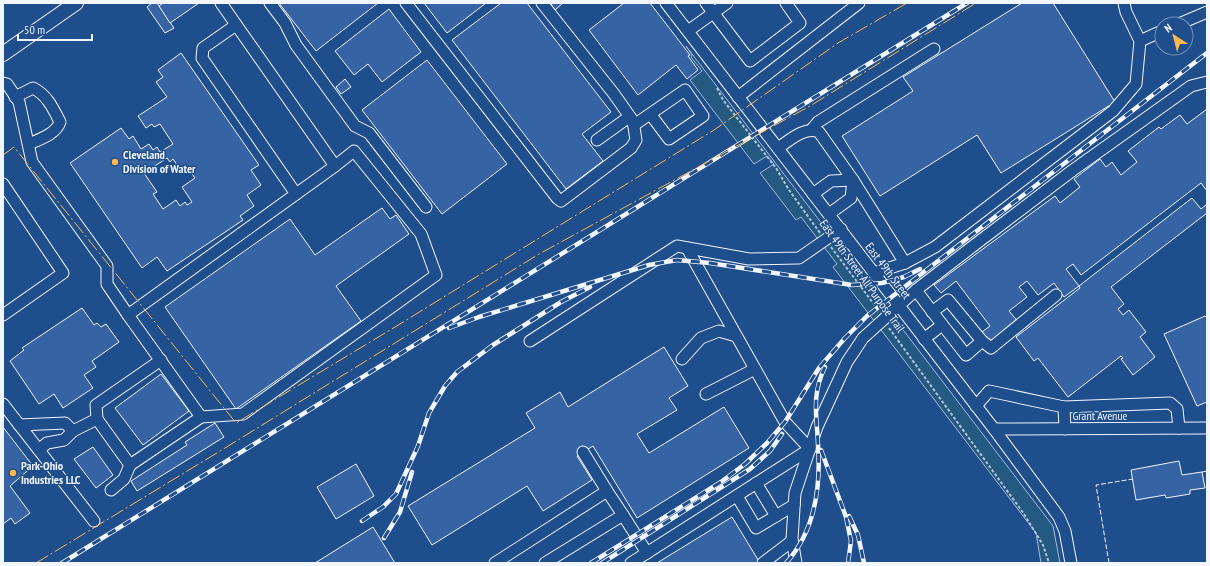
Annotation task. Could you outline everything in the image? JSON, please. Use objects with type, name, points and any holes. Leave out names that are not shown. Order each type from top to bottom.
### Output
[{"type":"main road","points":[[3,54],[76,3]]},
{"type":"street","points":[[221,3],[335,166]]},
{"type":"street","points":[[270,3],[285,23],[296,45],[355,126],[369,133],[426,207]]},
{"type":"street","points":[[406,3],[543,180],[561,201],[631,148],[636,140],[632,121],[542,3]]},
{"type":"street","name":"East 49th Street","points":[[666,3],[994,429],[1059,517],[1065,531],[1071,563]]},
{"type":"street","points":[[706,3],[750,61],[800,23],[786,3]]},
{"type":"street","points":[[688,31],[727,3]]},
{"type":"street","points":[[738,97],[859,3]]},
{"type":"street","points":[[874,273],[905,264],[935,247],[1113,111],[1136,84],[1140,41],[1126,12],[1124,3]]},
{"type":"street","points":[[1194,18],[1207,12]]},
{"type":"street","points":[[236,26],[204,48],[202,58],[296,194]]},
{"type":"street","points":[[1140,41],[1154,35]]},
{"type":"street","points":[[778,148],[804,131],[812,129],[818,122],[934,49]]},
{"type":"street","points":[[796,563],[792,541],[795,493],[817,427],[848,362],[863,338],[916,290],[1073,170],[1191,86],[1207,82]]},
{"type":"street","points":[[3,83],[7,84],[19,102],[32,162],[107,266],[107,284],[201,417]]},
{"type":"street","points":[[15,96],[32,88],[40,92],[50,103],[60,122],[58,128],[46,136],[28,144]]},
{"type":"street","points":[[597,140],[632,121],[651,115],[685,90],[703,116],[669,139],[651,115]]},
{"type":"street","points":[[812,129],[819,132],[853,180],[905,264]]},
{"type":"street","points":[[111,490],[124,479],[130,464],[201,417],[243,414],[436,275],[420,234],[354,151],[128,315]]},
{"type":"street","points":[[813,194],[831,181],[853,180]]},
{"type":"street","points":[[829,214],[851,198],[853,180]]},
{"type":"street","points":[[3,184],[63,273],[3,315]]},
{"type":"street","points":[[530,341],[677,246],[749,259],[799,258],[841,229]]},
{"type":"street","points":[[687,248],[785,422],[810,449]]},
{"type":"street","points":[[916,290],[966,355],[982,341]]},
{"type":"street","points":[[932,312],[948,300],[982,341],[991,348],[1056,296]]},
{"type":"street","points":[[924,339],[942,325]]},
{"type":"street","points":[[682,359],[701,338],[719,331],[736,336]]},
{"type":"street","points":[[130,464],[97,419],[96,405],[161,360]]},
{"type":"street","points":[[706,394],[755,369]]},
{"type":"street","points":[[976,406],[989,391],[1064,406],[1170,403],[1177,410],[1179,428]]},
{"type":"street","points":[[3,404],[94,521]]},
{"type":"street","points":[[1064,406],[1066,429]]},
{"type":"street","points":[[39,450],[47,443],[64,440],[73,431],[97,419]]},
{"type":"street","points":[[20,425],[65,423],[73,431]]},
{"type":"street","name":"Grant Avenue","points":[[994,429],[1207,428]]},
{"type":"street","points":[[631,563],[810,449]]},
{"type":"street","points":[[583,452],[647,553]]},
{"type":"street","points":[[756,483],[776,516]]},
{"type":"street","points":[[495,563],[607,491]]},
{"type":"street","points":[[737,496],[756,528],[794,505]]},
{"type":"street","points":[[545,563],[623,515]]},
{"type":"street","points":[[763,563],[792,541]]},
{"type":"path","name":"East 49th Street All Purpose Trail","points":[[716,84],[724,100],[772,162],[789,190],[1024,514],[1043,545],[1049,563]]},
{"type":"shaded area","points":[[686,46],[1053,526],[1060,563],[1041,563],[1036,533],[833,267],[837,264],[801,217],[796,220],[760,173],[774,164],[767,156],[754,164],[690,80],[702,71],[691,57],[692,55]]},
{"type":"building","points":[[152,3],[157,3],[174,28],[165,33],[147,7]]},
{"type":"building","points":[[163,3],[199,3],[170,23],[159,6]]},
{"type":"building","points":[[279,3],[378,3],[316,51]]},
{"type":"building","points":[[424,3],[486,3],[447,33]]},
{"type":"building","points":[[501,3],[527,3],[611,112],[582,134],[603,161],[566,189],[452,40]]},
{"type":"building","points":[[550,3],[563,3],[555,10]]},
{"type":"building","points":[[624,3],[650,3],[690,55],[688,56],[698,70],[687,79],[676,65],[638,95],[589,30]]},
{"type":"building","points":[[1022,3],[1053,3],[1115,102],[1001,173],[977,135],[880,196],[842,136],[913,91],[903,77]]},
{"type":"building","points":[[389,9],[421,52],[382,82],[368,64],[354,75],[335,51]]},
{"type":"building","name":"Cleveland Division of Water","points":[[181,53],[259,165],[251,170],[261,185],[247,195],[254,206],[240,216],[243,220],[167,271],[157,257],[142,268],[70,163],[121,128],[129,139],[133,136],[141,149],[149,144],[153,150],[157,147],[160,152],[173,144],[160,124],[154,127],[152,124],[146,128],[138,116],[167,97],[156,82],[163,77],[158,70]],"holes":[[[167,158],[170,162],[173,159],[183,174],[189,170],[195,178],[182,187],[192,202],[187,205],[185,202],[180,206],[176,200],[163,209],[153,194],[157,192],[144,173]]]},
{"type":"building","points":[[427,60],[507,164],[442,214],[362,110]]},
{"type":"building","points":[[345,79],[351,87],[341,94],[336,87]]},
{"type":"building","points":[[1207,109],[1207,191],[1201,183],[1081,275],[1073,264],[1066,269],[1079,286],[1064,297],[1054,283],[1038,295],[1027,281],[1019,287],[1027,297],[1009,311],[1019,323],[991,344],[982,332],[990,326],[956,281],[941,293],[934,285],[1055,196],[1060,203],[1080,187],[1074,179],[1100,159],[1106,167],[1112,162],[1121,175],[1137,162],[1128,151],[1159,127],[1161,129],[1180,115],[1187,124]]},
{"type":"building","points":[[1192,198],[1201,209],[1207,204],[1207,213],[1111,287],[1124,304],[1118,309],[1123,315],[1129,310],[1146,332],[1140,337],[1155,357],[1133,375],[1121,359],[1123,358],[1121,356],[1068,397],[1038,358],[1034,361],[1016,337],[1080,288],[1079,286]]},
{"type":"building","points":[[382,208],[390,219],[396,215],[409,234],[336,286],[361,321],[236,409],[165,307],[290,219],[315,255]]},
{"type":"building","points":[[82,308],[94,325],[97,323],[101,327],[106,324],[119,342],[92,361],[96,367],[84,375],[93,388],[63,408],[54,394],[39,404],[10,361],[24,350],[22,348]]},
{"type":"building","points":[[1205,316],[1207,318],[1207,402],[1197,406],[1164,334]]},
{"type":"building","points":[[664,347],[688,386],[669,398],[677,410],[637,434],[649,453],[724,407],[749,448],[637,518],[593,446],[577,456],[592,480],[543,511],[527,486],[432,545],[408,506],[535,428],[526,413],[560,392],[568,407]]},
{"type":"building","points":[[161,374],[189,411],[143,445],[115,408]]},
{"type":"building","points":[[215,423],[224,437],[137,491],[131,481],[187,445],[185,442]]},
{"type":"building","name":"Park-Ohio Industries LLC","points":[[3,427],[33,466],[10,486],[30,513],[15,524],[11,518],[3,524]]},
{"type":"building","points":[[93,447],[113,475],[96,488],[74,459]]},
{"type":"building","points":[[1179,461],[1182,475],[1202,472],[1205,488],[1190,490],[1190,494],[1166,498],[1165,495],[1136,500],[1131,470]]},
{"type":"building","points":[[356,464],[374,496],[336,519],[317,487]]},
{"type":"building","points":[[732,517],[760,563],[657,563]]},
{"type":"building","points":[[373,527],[395,563],[315,563]]},
{"type":"railway","points":[[62,563],[967,3]]},
{"type":"railway","points":[[591,563],[721,482],[745,464],[767,443],[785,422],[819,368],[845,338],[867,316],[1207,53]]},
{"type":"railway","points":[[449,328],[479,317],[649,265],[677,260],[710,263],[852,285],[882,283],[904,277],[920,269]]},
{"type":"railway","points":[[362,521],[383,507],[396,494],[418,446],[429,413],[445,386],[457,372],[493,345],[561,302],[590,287]]},
{"type":"railway","points":[[786,563],[804,537],[814,508],[817,492],[819,461],[816,396],[825,367]]},
{"type":"railway","points":[[602,563],[750,469],[770,451],[782,434]]},
{"type":"railway","points":[[821,450],[846,517],[851,541],[848,563]]},
{"type":"railway","points":[[384,538],[400,512],[412,472]]},
{"type":"railway","points":[[849,516],[858,535],[864,563]]},
{"type":"fence","points":[[1202,472],[1207,471]]},
{"type":"fence","points":[[1109,563],[1096,485],[1133,479]]},
{"type":"power","points":[[3,155],[14,147],[236,423],[400,324],[714,130],[838,43],[907,3]]},
{"type":"power","points":[[36,563],[539,254],[810,106],[976,3]]},
{"type":"place","name":"Cleveland Division of Water","points":[[115,162]]},
{"type":"place","name":"Park-Ohio Industries LLC","points":[[13,473]]}]
